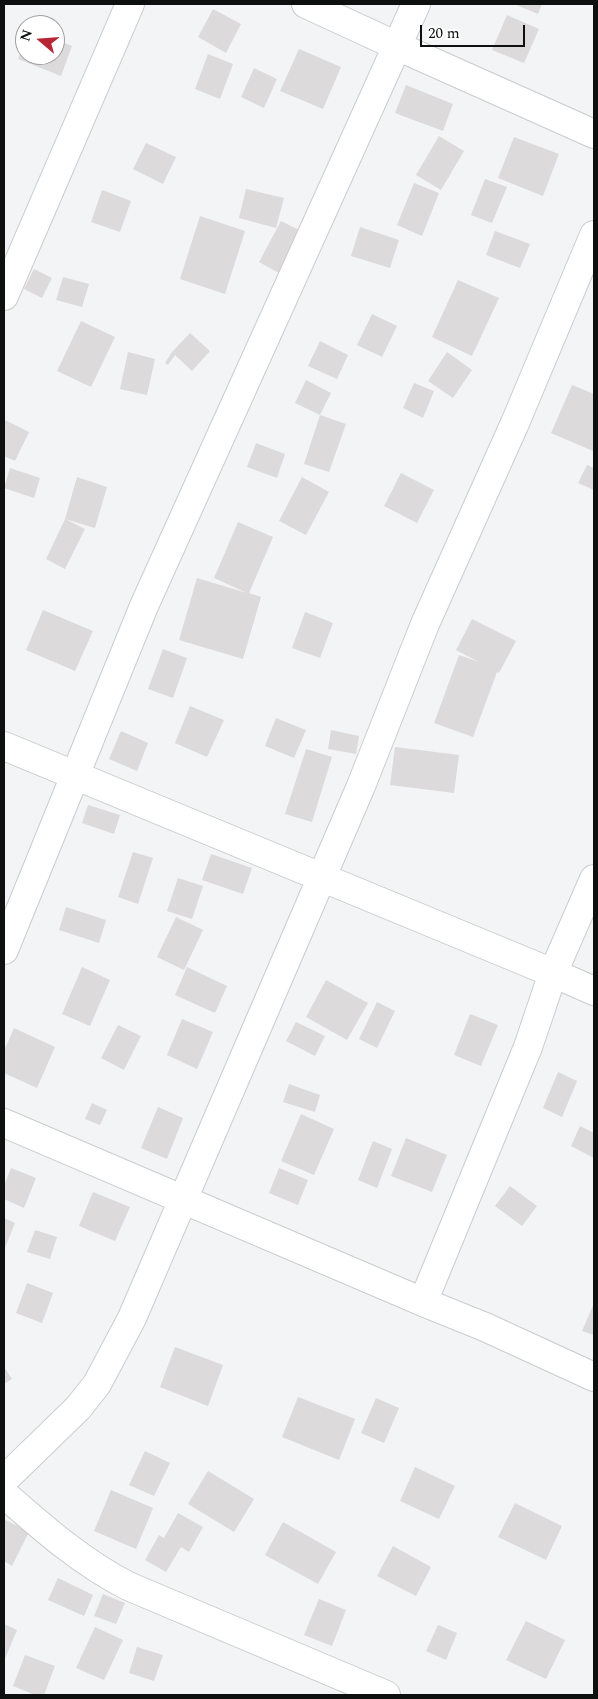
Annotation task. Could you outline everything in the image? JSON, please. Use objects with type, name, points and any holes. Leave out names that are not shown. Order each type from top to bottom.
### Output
[{"type":"street","points":[[4,296],[130,4]]},
{"type":"street","points":[[306,4],[594,134]]},
{"type":"street","points":[[4,950],[144,606],[416,4]]},
{"type":"street","points":[[4,1480],[55,1433],[97,1384],[132,1318],[361,786],[425,624],[515,423],[594,235]]},
{"type":"street","points":[[4,746],[594,991]]},
{"type":"street","points":[[423,1302],[528,1047],[553,973],[594,879]]},
{"type":"street","points":[[4,1124],[485,1327],[594,1376]]},
{"type":"street","points":[[4,1494],[57,1540],[106,1575],[386,1695]]},
{"type":"building","points":[[514,4],[542,4],[538,14]]},
{"type":"building","points":[[213,9],[241,24],[226,53],[198,37]]},
{"type":"building","points":[[507,15],[539,29],[524,63],[492,50]]},
{"type":"building","points":[[65,43],[72,46],[61,76],[33,65],[65,65]]},
{"type":"building","points":[[299,49],[341,67],[323,109],[280,91]]},
{"type":"building","points":[[208,54],[233,64],[220,99],[195,89]]},
{"type":"building","points":[[254,68],[277,79],[264,108],[241,97]]},
{"type":"building","points":[[406,85],[453,104],[443,131],[395,113]]},
{"type":"building","points":[[439,136],[464,151],[441,190],[416,175]]},
{"type":"building","points":[[514,137],[559,154],[543,196],[498,178]]},
{"type":"building","points":[[146,143],[176,157],[163,184],[133,169]]},
{"type":"building","points":[[485,179],[507,187],[492,223],[471,215]]},
{"type":"building","points":[[414,183],[439,193],[422,236],[397,225]]},
{"type":"building","points":[[246,189],[284,198],[276,228],[239,218]]},
{"type":"building","points":[[102,190],[131,201],[120,232],[91,222]]},
{"type":"building","points":[[200,216],[245,231],[225,294],[180,279]]},
{"type":"building","points":[[281,221],[301,231],[279,273],[259,262]]},
{"type":"building","points":[[360,227],[399,240],[390,268],[351,256]]},
{"type":"building","points":[[495,231],[530,244],[520,268],[486,255]]},
{"type":"building","points":[[34,269],[52,278],[42,298],[24,289]]},
{"type":"building","points":[[63,277],[89,284],[82,307],[56,300]]},
{"type":"building","points":[[458,280],[499,298],[472,356],[432,337]]},
{"type":"building","points":[[372,314],[397,326],[382,357],[357,345]]},
{"type":"building","points":[[81,321],[115,337],[91,387],[57,371]]},
{"type":"building","points":[[190,333],[210,351],[192,371],[175,355],[168,365],[165,363],[172,352]]},
{"type":"building","points":[[320,341],[348,355],[337,379],[308,366]]},
{"type":"building","points":[[128,352],[155,359],[147,395],[120,389]]},
{"type":"building","points":[[447,352],[472,370],[453,398],[428,381]]},
{"type":"building","points":[[306,380],[331,393],[320,415],[295,403]]},
{"type":"building","points":[[414,383],[434,391],[423,418],[403,408]]},
{"type":"building","points":[[572,385],[594,394],[593,451],[551,433]]},
{"type":"building","points":[[320,415],[346,424],[329,472],[304,464]]},
{"type":"building","points":[[5,420],[29,432],[15,461],[4,456]]},
{"type":"building","points":[[256,443],[285,454],[277,478],[247,467]]},
{"type":"building","points":[[587,465],[594,468],[594,490],[578,483]]},
{"type":"building","points":[[10,468],[40,478],[34,498],[4,488]]},
{"type":"building","points":[[401,473],[434,490],[417,523],[384,506]]},
{"type":"building","points":[[77,477],[107,487],[95,528],[65,519]]},
{"type":"building","points":[[302,477],[329,492],[306,535],[279,521]]},
{"type":"building","points":[[65,519],[85,529],[65,569],[46,559]]},
{"type":"building","points":[[238,522],[273,537],[249,593],[261,597],[243,659],[179,640],[197,578],[247,593],[214,578]]},
{"type":"building","points":[[43,610],[93,631],[75,671],[26,650]]},
{"type":"building","points":[[305,612],[333,623],[320,658],[292,648]]},
{"type":"building","points":[[472,619],[516,641],[499,673],[497,672],[473,737],[434,723],[459,655],[479,662],[456,650]]},
{"type":"building","points":[[163,649],[187,658],[173,698],[148,689]]},
{"type":"building","points":[[190,706],[224,720],[207,757],[175,743]]},
{"type":"building","points":[[276,718],[306,730],[294,758],[265,746]]},
{"type":"building","points":[[331,730],[359,736],[356,754],[328,749]]},
{"type":"building","points":[[121,731],[148,743],[137,771],[109,759]]},
{"type":"building","points":[[395,747],[459,755],[454,793],[390,785]]},
{"type":"building","points":[[306,749],[332,757],[312,822],[285,814]]},
{"type":"building","points":[[88,805],[120,815],[114,834],[82,823]]},
{"type":"building","points":[[133,852],[153,858],[138,904],[118,897]]},
{"type":"building","points":[[211,854],[252,868],[243,894],[202,880]]},
{"type":"building","points":[[178,878],[203,886],[192,919],[167,911]]},
{"type":"building","points":[[66,907],[106,920],[99,943],[59,930]]},
{"type":"building","points":[[176,917],[203,930],[184,970],[157,957]]},
{"type":"building","points":[[82,967],[110,980],[90,1026],[62,1014]]},
{"type":"building","points":[[187,967],[227,986],[215,1013],[175,995]]},
{"type":"building","points":[[326,980],[368,1003],[347,1040],[306,1017]]},
{"type":"building","points":[[377,1002],[395,1011],[377,1048],[359,1039]]},
{"type":"building","points":[[470,1014],[498,1025],[481,1066],[454,1055]]},
{"type":"building","points":[[182,1019],[213,1032],[197,1069],[167,1055]]},
{"type":"building","points":[[296,1022],[325,1036],[315,1056],[286,1041]]},
{"type":"building","points":[[118,1025],[141,1036],[124,1070],[101,1058]]},
{"type":"building","points":[[14,1028],[55,1047],[37,1088],[4,1073],[4,1051]]},
{"type":"building","points":[[558,1072],[577,1081],[562,1117],[543,1108]]},
{"type":"building","points":[[289,1084],[320,1095],[315,1112],[283,1102]]},
{"type":"building","points":[[92,1103],[107,1110],[100,1125],[85,1119]]},
{"type":"building","points":[[158,1107],[183,1118],[167,1159],[141,1148]]},
{"type":"building","points":[[301,1114],[334,1129],[314,1175],[281,1161]]},
{"type":"building","points":[[580,1126],[594,1133],[594,1158],[571,1146]]},
{"type":"building","points":[[406,1138],[447,1155],[432,1192],[391,1176]]},
{"type":"building","points":[[373,1141],[392,1149],[377,1188],[358,1180]]},
{"type":"building","points":[[11,1168],[36,1178],[24,1208],[4,1199],[4,1186]]},
{"type":"building","points":[[279,1168],[308,1180],[298,1205],[269,1193]]},
{"type":"building","points":[[510,1186],[537,1206],[522,1226],[495,1206]]},
{"type":"building","points":[[93,1192],[130,1207],[115,1241],[79,1226]]},
{"type":"building","points":[[4,1218],[15,1223],[4,1250]]},
{"type":"building","points":[[35,1230],[57,1237],[50,1259],[27,1252]]},
{"type":"building","points":[[27,1283],[53,1293],[42,1323],[16,1313]]},
{"type":"building","points":[[594,1303],[594,1335],[582,1331]]},
{"type":"building","points":[[175,1347],[223,1365],[208,1406],[160,1387]]},
{"type":"building","points":[[4,1367],[12,1379],[4,1384]]},
{"type":"building","points":[[298,1397],[355,1419],[339,1460],[282,1437]]},
{"type":"building","points":[[376,1398],[399,1408],[384,1443],[361,1433]]},
{"type":"building","points":[[145,1451],[170,1463],[154,1496],[129,1485]]},
{"type":"building","points":[[415,1467],[455,1486],[439,1519],[400,1501]]},
{"type":"building","points":[[208,1471],[254,1499],[234,1532],[188,1504]]},
{"type":"building","points":[[111,1490],[153,1508],[136,1549],[94,1531]]},
{"type":"building","points":[[515,1503],[562,1526],[546,1560],[498,1537]]},
{"type":"building","points":[[178,1513],[203,1527],[189,1552],[181,1547],[166,1572],[145,1560],[159,1535],[164,1538]]},
{"type":"building","points":[[4,1519],[29,1532],[12,1566],[4,1561]]},
{"type":"building","points":[[283,1522],[336,1552],[318,1584],[265,1555]]},
{"type":"building","points":[[393,1546],[431,1567],[416,1596],[377,1576]]},
{"type":"building","points":[[58,1578],[93,1595],[84,1616],[48,1600]]},
{"type":"building","points":[[103,1594],[125,1603],[116,1624],[94,1616]]},
{"type":"building","points":[[319,1599],[346,1610],[332,1646],[304,1635]]},
{"type":"building","points":[[526,1621],[565,1640],[546,1679],[506,1660]]},
{"type":"building","points":[[4,1624],[17,1630],[4,1661]]},
{"type":"building","points":[[438,1625],[457,1633],[446,1660],[426,1651]]},
{"type":"building","points":[[95,1627],[123,1640],[104,1680],[76,1668]]},
{"type":"building","points":[[137,1647],[163,1655],[154,1681],[129,1673]]},
{"type":"building","points":[[25,1655],[55,1666],[44,1695],[35,1695],[13,1686]]}]
